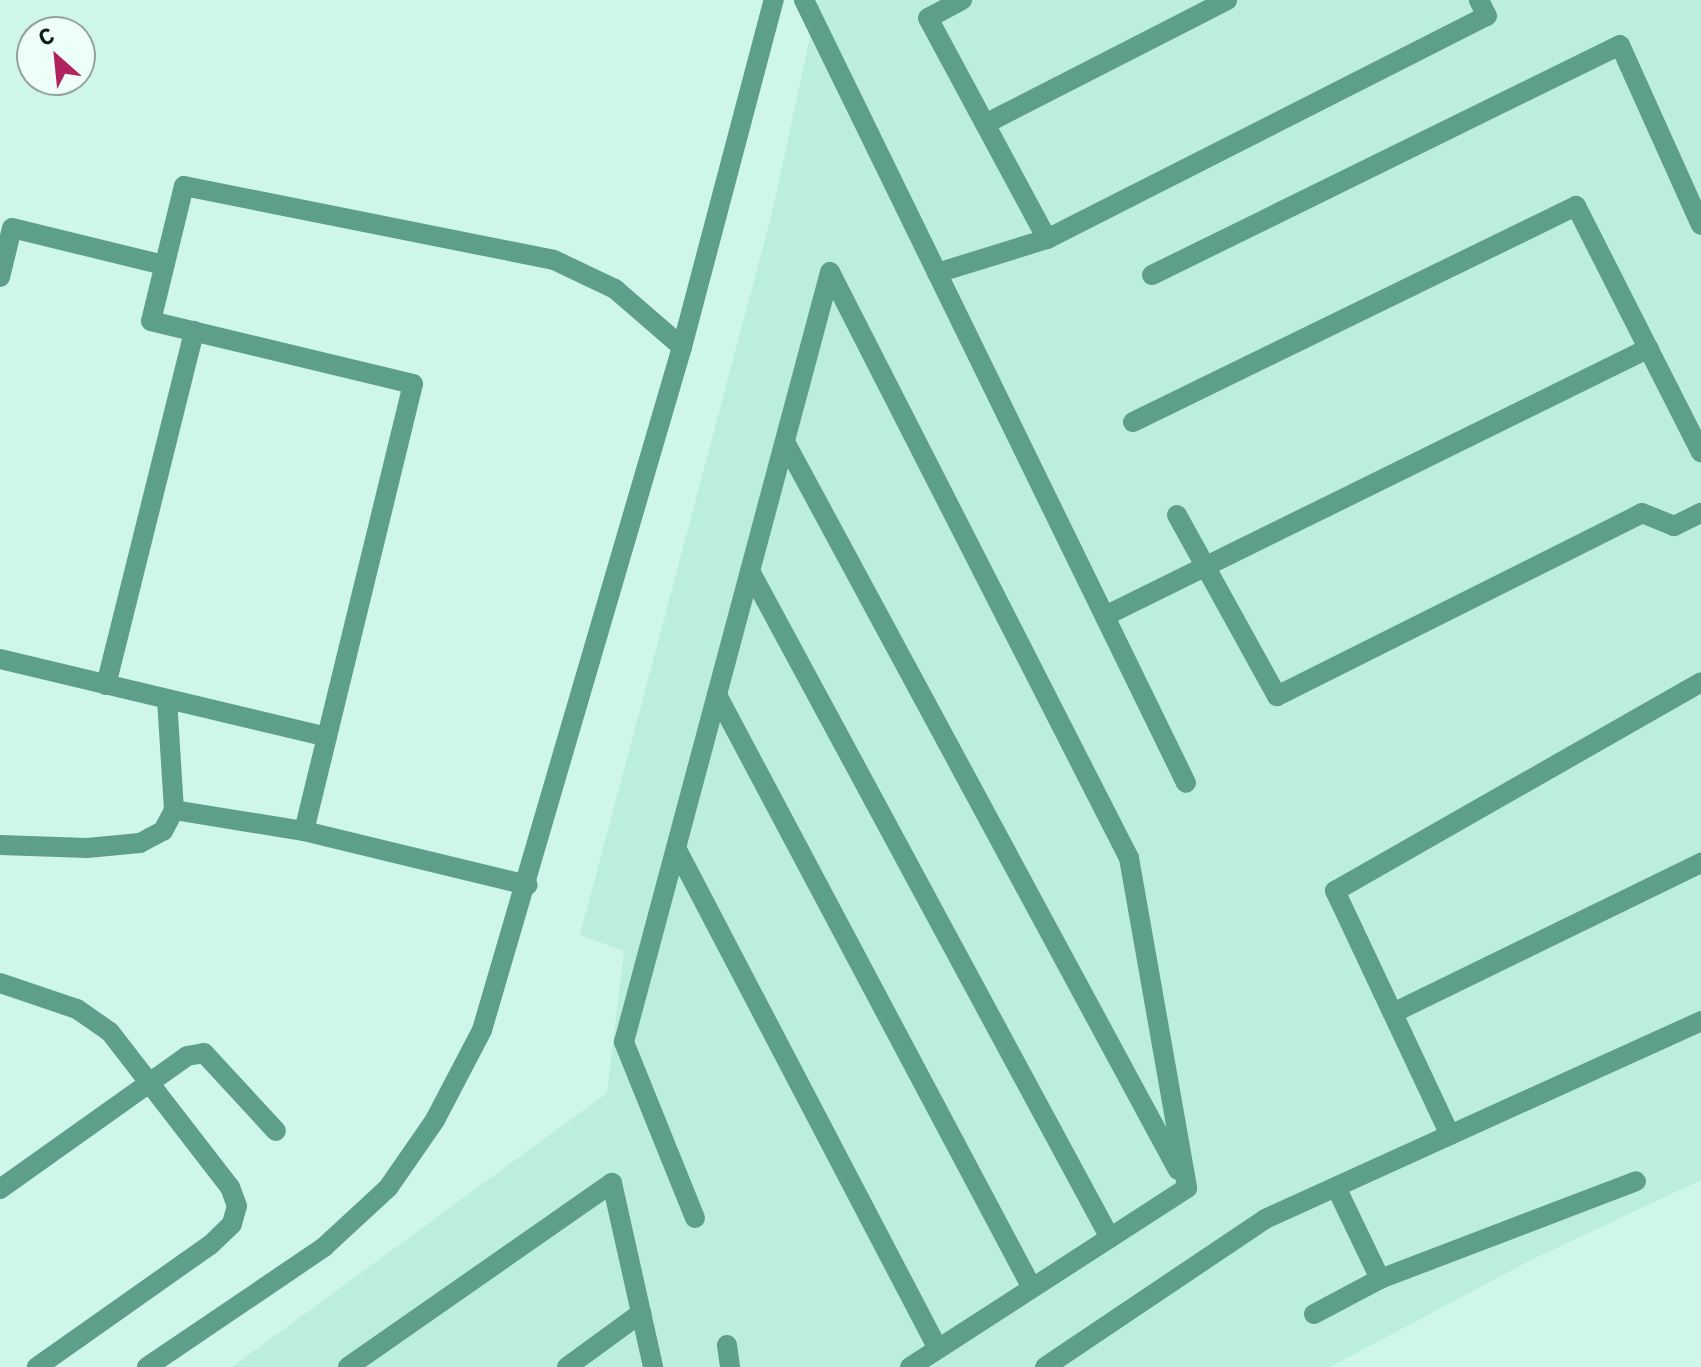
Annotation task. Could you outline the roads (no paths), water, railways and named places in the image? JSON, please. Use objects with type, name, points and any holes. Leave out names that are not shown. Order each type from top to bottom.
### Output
[{"type":"street","points":[[147,1367],[324,1247],[388,1188],[435,1120],[482,1030],[528,885],[682,347],[774,0]]},
{"type":"street","points":[[804,0],[1186,783]]},
{"type":"street","points":[[962,0],[928,18],[1047,239]]},
{"type":"street","points":[[985,124],[1227,0]]},
{"type":"street","points":[[937,273],[1047,239],[1487,16],[1479,0]]},
{"type":"street","points":[[1152,275],[1620,45],[1701,225]]},
{"type":"street","points":[[304,831],[413,384],[151,321],[184,186],[554,260],[615,289],[682,347]]},
{"type":"street","points":[[1133,422],[1576,206],[1701,452]]},
{"type":"street","points":[[0,277],[12,228],[164,265]]},
{"type":"street","points":[[695,1218],[624,1042],[830,272],[1129,858],[1187,1188]]},
{"type":"street","points":[[106,685],[194,331]]},
{"type":"street","points":[[1105,616],[1649,348]]},
{"type":"street","points":[[785,442],[1187,1188]]},
{"type":"street","points":[[1177,515],[1277,696],[1642,513],[1674,526],[1701,513]]},
{"type":"street","points":[[750,571],[1110,1238]]},
{"type":"street","points":[[0,659],[327,737]]},
{"type":"street","points":[[1450,1135],[1335,891],[1701,682]]},
{"type":"street","points":[[717,695],[1032,1288]]},
{"type":"street","points":[[0,845],[140,843],[163,831],[174,810],[167,699]]},
{"type":"street","points":[[174,810],[304,831],[528,885]]},
{"type":"street","points":[[676,848],[938,1349]]},
{"type":"street","points":[[1393,1013],[1701,863]]},
{"type":"street","points":[[0,983],[77,1009],[110,1032],[230,1187],[237,1206],[232,1224],[37,1367]]},
{"type":"street","points":[[1045,1367],[1265,1219],[1701,1021]]},
{"type":"street","points":[[0,1189],[187,1056],[204,1053],[276,1131]]},
{"type":"street","points":[[1314,1314],[1380,1279],[1636,1181]]},
{"type":"street","points":[[348,1367],[612,1183],[653,1367]]},
{"type":"street","points":[[1336,1187],[1380,1279]]},
{"type":"street","points":[[910,1367],[1187,1188]]},
{"type":"street","points":[[567,1367],[641,1313]]},
{"type":"street","points":[[727,1345],[730,1367]]}]
